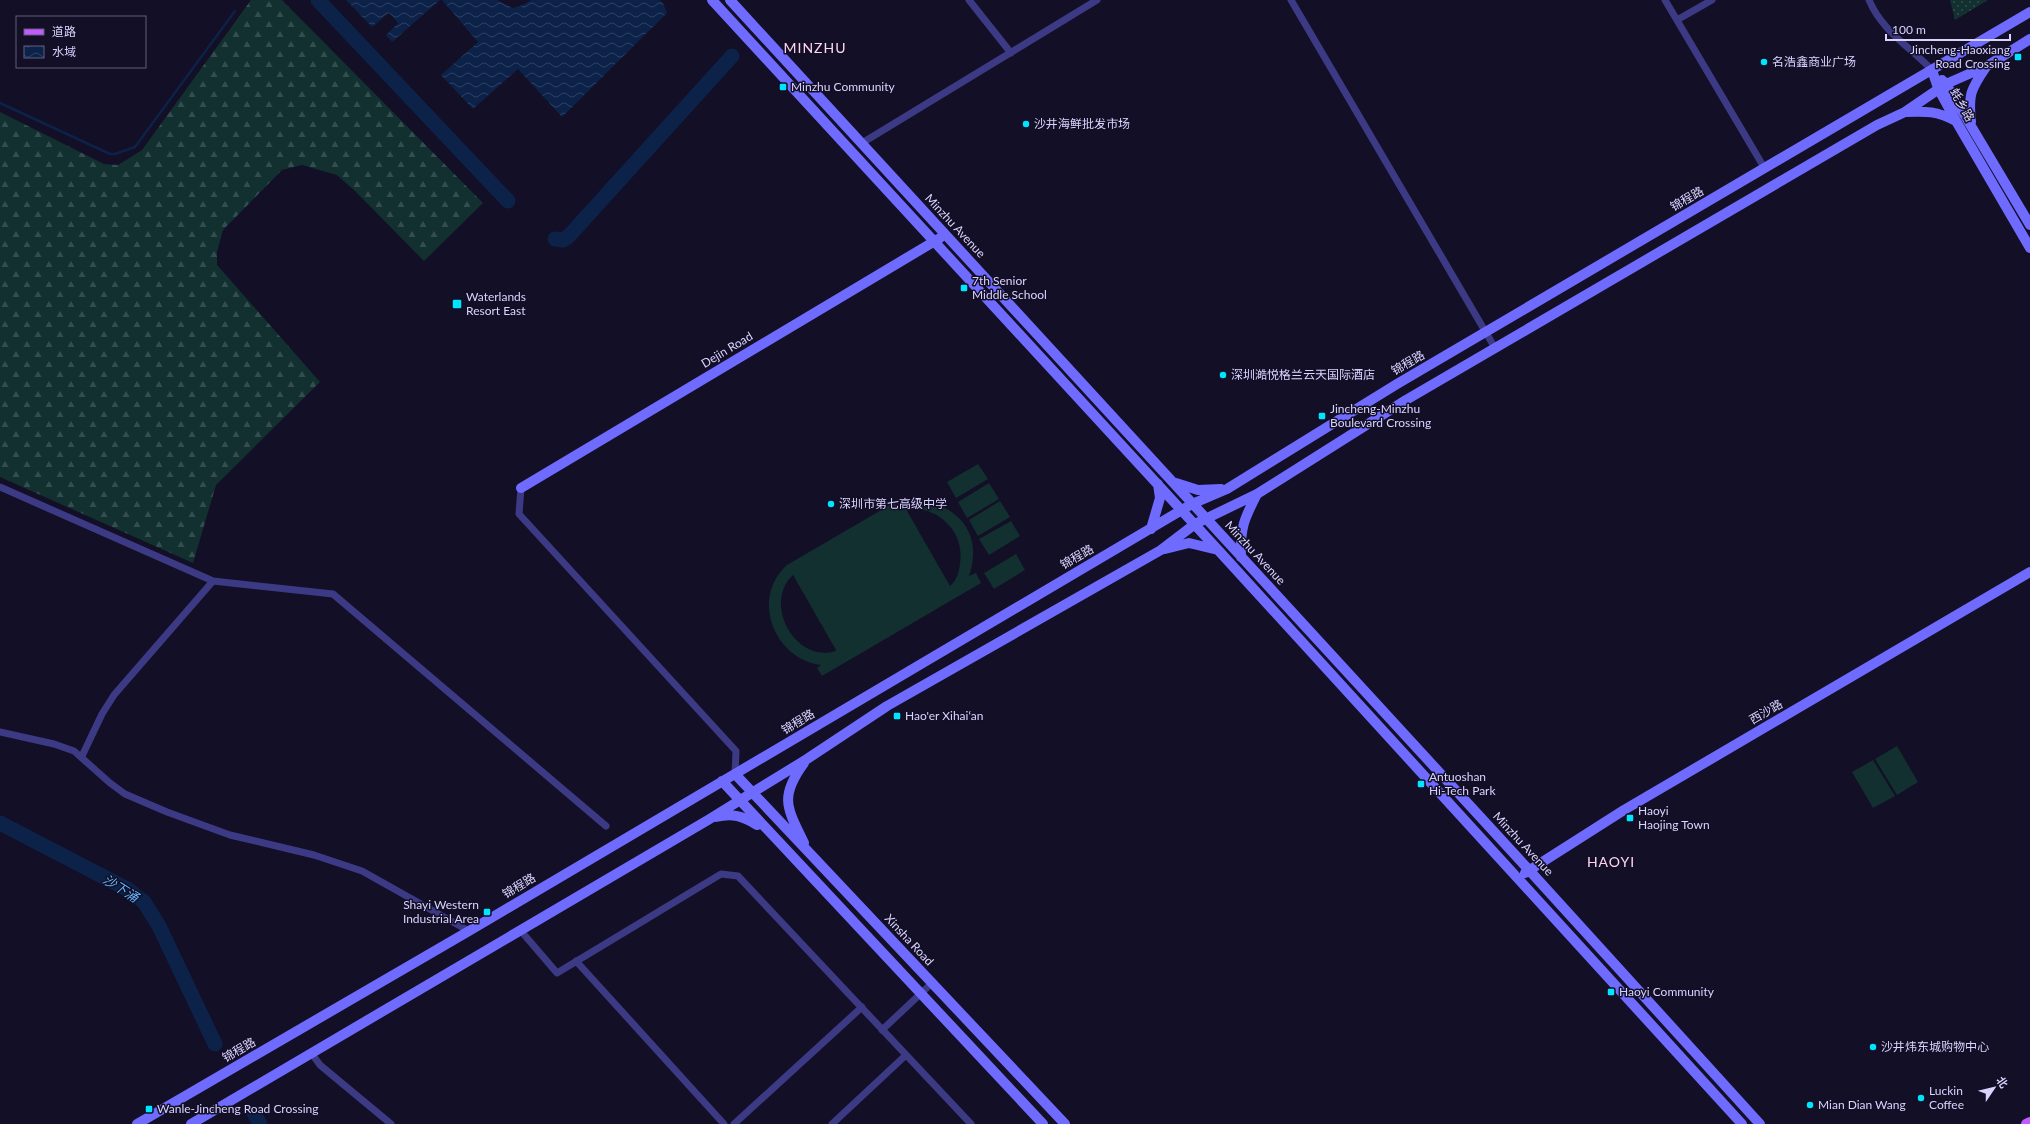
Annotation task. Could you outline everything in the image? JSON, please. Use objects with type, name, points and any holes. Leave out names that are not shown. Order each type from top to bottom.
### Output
[{"type":"main road","name":"Minzhu Avenue","points":[[730,0],[1173,481],[1192,504],[1529,870],[1760,1124]]},
{"type":"main road","name":"Minzhu Avenue","points":[[718,2],[935,242],[1518,877],[1742,1124]]},
{"type":"main road","name":"锦程路","points":[[137,1124],[469,931],[1192,504],[1227,489],[1397,384],[2030,12]]},
{"type":"main road","points":[[191,1124],[710,819],[752,791],[807,759],[887,706],[1161,550],[1205,518],[1257,494],[1406,400],[1877,125],[1905,112],[1942,86],[1987,66],[2030,39]]},
{"type":"main road","points":[[1972,126],[1969,102],[1974,85],[1987,66]]},
{"type":"main road","name":"蚝乡路","points":[[1932,70],[1972,126],[2030,225]]},
{"type":"main road","name":"蚝乡路","points":[[1942,86],[1956,122],[2030,248]]},
{"type":"main road","points":[[1905,112],[1928,111],[1945,116],[1956,122]]},
{"type":"main road","name":"Dejin Road","points":[[521,488],[946,235]]},
{"type":"main road","points":[[1173,481],[1198,490],[1227,489]]},
{"type":"main road","points":[[1151,529],[1160,498],[1158,484]]},
{"type":"main road","points":[[1241,557],[1240,535],[1244,518],[1257,494]]},
{"type":"main road","points":[[1161,550],[1189,543],[1219,551]]},
{"type":"main road","name":"西沙路","points":[[1518,877],[1624,810],[2030,572]]},
{"type":"main road","points":[[807,759],[792,778],[788,792],[789,813],[810,854]]},
{"type":"main road","name":"Xinsha Road","points":[[735,774],[1065,1124]]},
{"type":"main road","points":[[722,781],[1043,1124]]},
{"type":"main road","points":[[710,819],[729,814],[745,818],[769,832]]},
{"type":"main road","points":[[2026,1124],[2030,1122]]},
{"type":"street","points":[[969,0],[1011,54]]},
{"type":"street","points":[[862,143],[1098,0]]},
{"type":"street","points":[[1291,0],[1495,348]]},
{"type":"street","points":[[1665,0],[1764,169]]},
{"type":"street","points":[[1677,20],[1712,0]]},
{"type":"street","points":[[1869,0],[1878,19],[1893,35],[1917,54],[1932,70]]},
{"type":"street","points":[[0,487],[213,581],[334,594],[606,826]]},
{"type":"street","points":[[521,488],[519,514],[736,751],[735,774]]},
{"type":"street","points":[[82,756],[102,714],[114,695],[213,581]]},
{"type":"street","points":[[0,732],[54,744],[74,751],[82,756],[110,783],[125,794],[230,835],[314,855],[362,871],[469,931]]},
{"type":"street","points":[[521,931],[556,973],[721,874],[738,876],[971,1124]]},
{"type":"street","points":[[576,961],[724,1124]]},
{"type":"street","points":[[882,1030],[932,983]]},
{"type":"street","points":[[734,1124],[862,1007]]},
{"type":"street","points":[[312,1054],[320,1065],[391,1124]]},
{"type":"street","points":[[832,1124],[906,1055]]},
{"type":"green space","points":[[251,0],[282,0],[483,203],[424,261],[355,191],[337,175],[302,165],[282,170],[223,230],[217,252],[217,265],[320,382],[216,485],[193,563],[0,477],[0,112],[104,164],[118,165],[142,150]]},
{"type":"green space","points":[[1950,0],[1988,0],[1955,20]]},
{"type":"green space","points":[[978,464],[988,479],[956,498],[947,482]]},
{"type":"green space","points":[[989,483],[999,499],[967,518],[958,502]]},
{"type":"green space","points":[[915,498],[943,507],[954,514],[963,523],[970,534],[973,546],[973,560],[969,576],[976,573],[981,583],[822,676],[817,668],[821,665],[805,660],[791,651],[780,639],[772,625],[769,610],[770,594],[776,579],[787,565],[895,502]],"holes":[[[910,509],[931,512],[940,517],[954,532],[959,542],[961,552],[959,570],[950,586],[907,511]],[[793,575],[836,650],[836,651],[821,653],[808,649],[797,640],[788,629],[782,615],[781,601],[784,587]]]},
{"type":"green space","points":[[1000,501],[1010,517],[978,536],[969,520]]},
{"type":"green space","points":[[1011,521],[1020,536],[989,555],[979,539]]},
{"type":"green space","points":[[1016,554],[1025,570],[994,589],[984,573]]},
{"type":"green space","points":[[1897,746],[1918,782],[1897,795],[1875,759]]},
{"type":"green space","points":[[1873,760],[1895,796],[1873,808],[1852,772]]},
{"type":"water","points":[[346,0],[440,0],[392,42],[386,35],[398,23],[389,13],[372,27]]},
{"type":"water","points":[[442,0],[497,0],[513,8],[523,5],[531,0],[659,0],[663,3],[667,13],[562,117],[518,69],[473,109],[441,75],[478,42]]},
{"type":"waterway","points":[[318,0],[508,201]]},
{"type":"waterway","points":[[0,103],[110,154],[115,154],[135,147],[235,11]]},
{"type":"waterway","points":[[555,239],[563,240],[568,237],[732,56]]},
{"type":"waterway","name":"沙下涌","points":[[0,823],[127,889],[144,902],[159,926],[215,1044]]},
{"type":"waterway","points":[[254,1113],[260,1124]]},
{"type":"place","name":"Jincheng-Haoxiang Road Crossing","points":[[2018,57]]},
{"type":"place","name":"名浩鑫商业广场","points":[[1764,62]]},
{"type":"place","name":"Minzhu Community","points":[[783,87]]},
{"type":"place","name":"沙井海鲜批发市场","points":[[1026,124]]},
{"type":"place","name":"7th Senior Middle School","points":[[964,288]]},
{"type":"place","name":"Waterlands Resort East","points":[[457,304]]},
{"type":"place","name":"深圳澔悦格兰云天国际酒店","points":[[1223,375]]},
{"type":"place","name":"Jincheng-Minzhu Boulevard Crossing","points":[[1322,416]]},
{"type":"place","name":"深圳市第七高级中学","points":[[831,504]]},
{"type":"place","name":"Hao'er Xihai‘an","points":[[897,716]]},
{"type":"place","name":"Antuoshan Hi-Tech Park","points":[[1421,784]]},
{"type":"place","name":"Haoyi Haojing Town","points":[[1630,818]]},
{"type":"place","name":"Shayi Western Industrial Area","points":[[487,912]]},
{"type":"place","name":"Haoyi Community","points":[[1611,992]]},
{"type":"place","name":"沙井炜东城购物中心","points":[[1873,1047]]},
{"type":"place","name":"Luckin Coffee","points":[[1921,1098]]},
{"type":"place","name":"Mian Dian Wang","points":[[1810,1105]]},
{"type":"place","name":"Wanle-Jincheng Road Crossing","points":[[149,1109]]},
{"type":"district","name":"MINZHU","points":[[815,48]]},
{"type":"district","name":"HAOYI","points":[[1611,862]]}]
